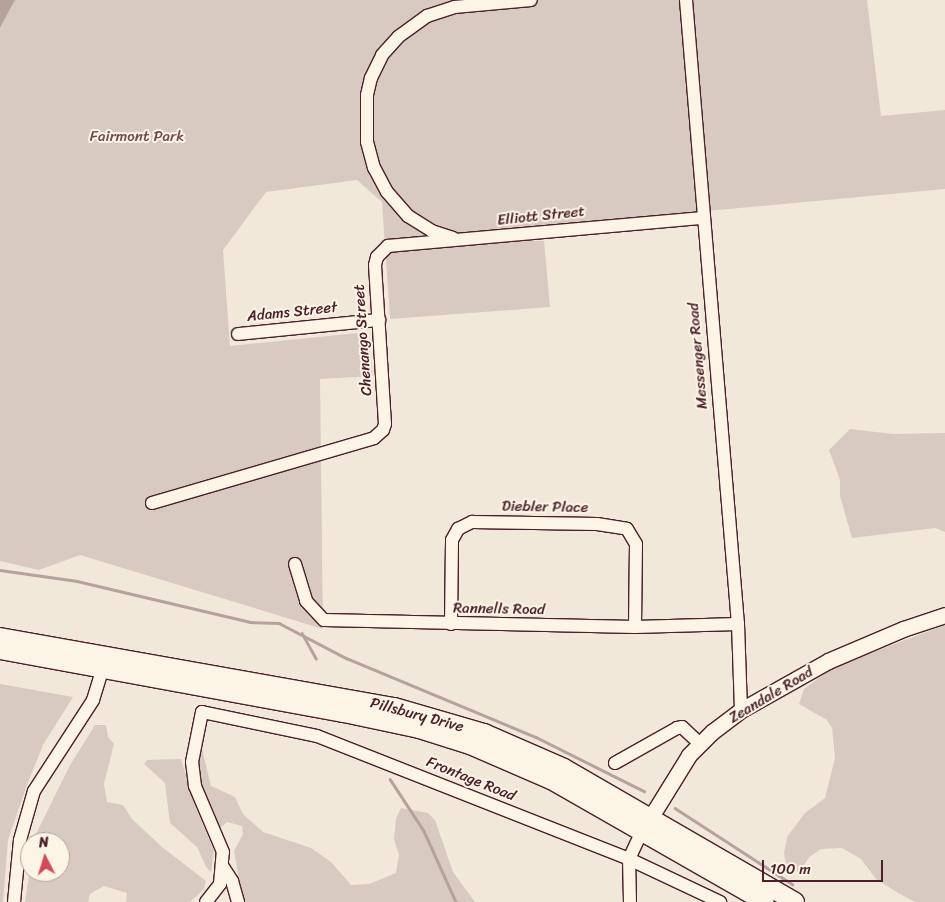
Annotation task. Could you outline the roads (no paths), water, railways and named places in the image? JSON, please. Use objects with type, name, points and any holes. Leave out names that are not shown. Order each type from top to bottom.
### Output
[{"type":"highway","name":"Pillsbury Drive","points":[[0,638],[30,649],[105,662],[394,706],[484,733],[564,768],[765,902]]},
{"type":"highway","name":"Pillsbury Drive","points":[[0,650],[30,649]]},
{"type":"highway","name":"Pillsbury Drive","points":[[646,824],[795,902]]},
{"type":"main road","name":"Zeandale Road","points":[[646,824],[677,772],[700,744],[741,710],[828,661],[903,629],[945,615]]},
{"type":"street","points":[[462,241],[432,231],[408,216],[387,192],[374,168],[367,142],[367,95],[376,66],[398,37],[427,16],[455,7],[531,0]]},
{"type":"street","name":"Messenger Road","points":[[686,0],[738,624],[741,710]]},
{"type":"street","name":"Elliott Street","points":[[383,249],[398,244],[462,241],[703,218]]},
{"type":"street","name":"Chenango Street","points":[[152,502],[374,438],[382,430],[385,424],[375,265],[383,249]]},
{"type":"street","name":"Adams Street","points":[[238,334],[378,320]]},
{"type":"street","name":"Diebler Place","points":[[451,624],[452,540],[458,529],[472,522],[597,524],[628,529],[636,544],[635,627]]},
{"type":"street","name":"Rannells Road","points":[[294,564],[306,601],[324,620],[635,627],[738,624]]},
{"type":"street","points":[[14,902],[20,840],[34,791],[93,700],[105,662]]},
{"type":"street","name":"Frontage Road","points":[[223,867],[223,852],[195,786],[192,762],[202,712],[317,736],[629,859],[720,902]]},
{"type":"street","points":[[615,763],[677,728],[682,727],[700,744]]},
{"type":"street","points":[[630,902],[629,859],[646,824]]},
{"type":"street","points":[[206,902],[220,884],[223,867]]},
{"type":"street","points":[[223,867],[232,881],[238,902]]},
{"type":"waterway","points":[[0,570],[77,581],[250,622],[279,623],[346,658],[536,737],[644,791]]},
{"type":"waterway","points":[[302,633],[316,658]]},
{"type":"waterway","points":[[390,779],[424,831],[456,902]]},
{"type":"waterway","points":[[675,808],[792,884]]},
{"type":"park label","name":"Fairmont Park","points":[[137,137]]}]
